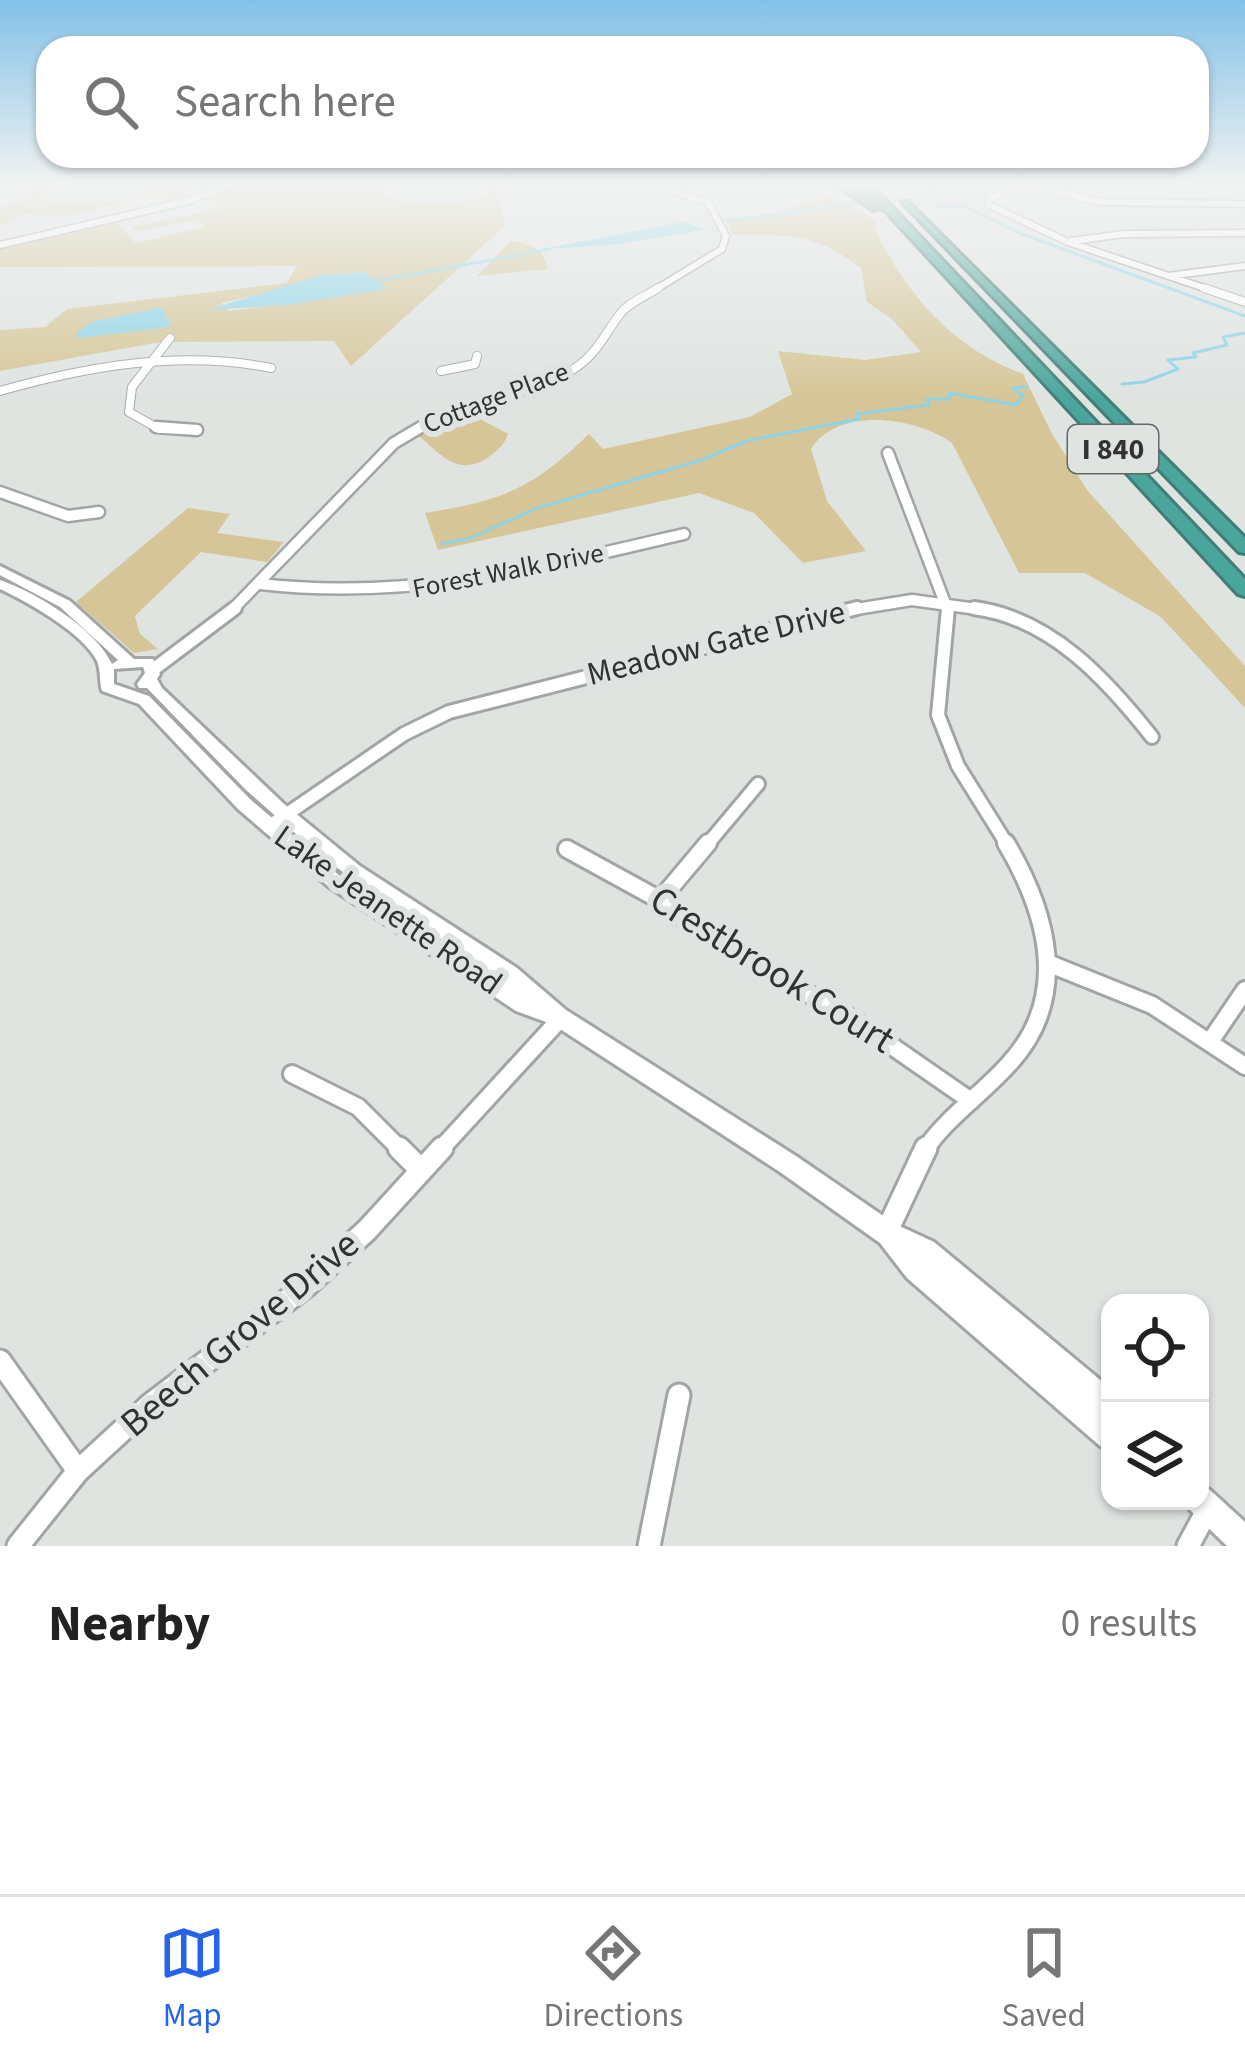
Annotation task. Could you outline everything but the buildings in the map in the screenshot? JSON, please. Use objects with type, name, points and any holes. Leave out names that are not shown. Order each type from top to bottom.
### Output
[{"type":"highway","name":"I 840","points":[[930,254],[1245,590]]},
{"type":"highway","name":"I 840","points":[[956,254],[1245,548]]},
{"type":"street","name":"Cottage Place","points":[[143,667],[189,644],[260,584],[394,442],[444,414],[535,388],[576,368],[600,347],[622,310],[714,254]]},
{"type":"street","points":[[1104,254],[1245,302]]},
{"type":"street","points":[[1168,276],[1245,266]]},
{"type":"street","points":[[170,338],[132,387],[129,412],[159,429],[196,430]]},
{"type":"street","points":[[441,371],[465,369],[475,364],[477,356]]},
{"type":"street","points":[[0,391],[69,373],[150,363],[252,363],[271,368]]},
{"type":"street","points":[[886,1233],[931,1141],[1031,1035],[1044,1003],[1050,964],[1048,936],[1030,881],[941,728],[936,692],[948,642],[948,604],[888,453]]},
{"type":"street","points":[[0,492],[68,516],[99,512]]},
{"type":"street","name":"Forest Walk Drive","points":[[260,584],[338,593],[424,591],[684,534]]},
{"type":"street","name":"Lake Jeanette Road","points":[[0,570],[65,604],[143,667],[157,692],[277,821]]},
{"type":"street","points":[[0,584],[56,615],[102,658],[109,672],[107,687],[119,691],[143,667]]},
{"type":"street","name":"Meadow Gate Drive","points":[[277,821],[404,734],[461,708],[870,605],[912,600],[988,610],[1071,650],[1109,682],[1152,737]]},
{"type":"street","points":[[109,672],[143,667]]},
{"type":"street","name":"Lake Jeanette Road","points":[[119,691],[144,700],[372,907],[523,1004],[561,1018],[886,1233],[926,1251],[1105,1402]]},
{"type":"street","points":[[660,900],[758,784]]},
{"type":"street","name":"Crestbrook Court","points":[[567,849],[660,900],[702,932],[903,1051],[970,1101]]},
{"type":"street","points":[[1050,964],[1129,991],[1245,1066]]},
{"type":"street","points":[[1211,1040],[1245,990]]},
{"type":"street","name":"Beech Grove Drive","points":[[19,1546],[78,1472],[151,1404],[306,1286],[422,1170],[561,1018]]},
{"type":"street","points":[[292,1074],[358,1107],[422,1170]]},
{"type":"street","name":"Lake Jeanette Road","points":[[886,1233],[916,1269],[1101,1428]]},
{"type":"street","points":[[0,1361],[78,1472]]},
{"type":"street","points":[[649,1546],[679,1395]]},
{"type":"street","points":[[1188,1546],[1199,1510]]},
{"type":"street","points":[[1209,1510],[1245,1542]]},
{"type":"shaded area","points":[[0,254],[474,254],[351,366],[334,341],[160,342],[0,371],[0,330],[45,327],[67,309],[287,283],[297,266],[0,267]],"holes":[[[364,272],[386,289],[229,311],[221,303],[297,286],[322,275]]]},
{"type":"shaded area","points":[[498,254],[541,254],[548,269],[477,276]]},
{"type":"shaded area","points":[[841,254],[888,254],[917,297],[954,334],[1023,374],[1087,490],[1245,666],[1245,708],[1161,617],[1085,573],[1019,573],[952,443],[899,422],[858,421],[839,426],[811,449],[827,501],[866,551],[803,563],[754,513],[699,493],[438,550],[425,513],[514,490],[550,468],[589,434],[603,449],[750,417],[792,394],[778,351],[865,360],[921,352],[892,319],[867,302],[861,268]]},
{"type":"shaded area","points":[[467,412],[508,434],[499,449],[479,462],[451,462],[418,435]]},
{"type":"shaded area","points":[[188,508],[230,514],[217,533],[284,542],[267,562],[201,552],[135,616],[140,634],[158,649],[134,653],[76,602]]},
{"type":"water","points":[[364,272],[387,289],[287,305],[207,310],[322,275]]},
{"type":"water","points":[[162,307],[171,327],[77,338],[77,332],[95,321]]},
{"type":"waterway","points":[[372,282],[522,254]]},
{"type":"waterway","points":[[1077,254],[1245,316]]},
{"type":"waterway","points":[[1122,384],[1144,382],[1178,369],[1168,360],[1196,357],[1193,353],[1227,345],[1223,337],[1245,333]]},
{"type":"waterway","points":[[442,544],[470,538],[537,508],[702,460],[746,441],[859,419],[856,414],[929,405],[927,399],[949,399],[950,393],[1016,405],[1023,396],[1013,388],[1027,387]]}]
